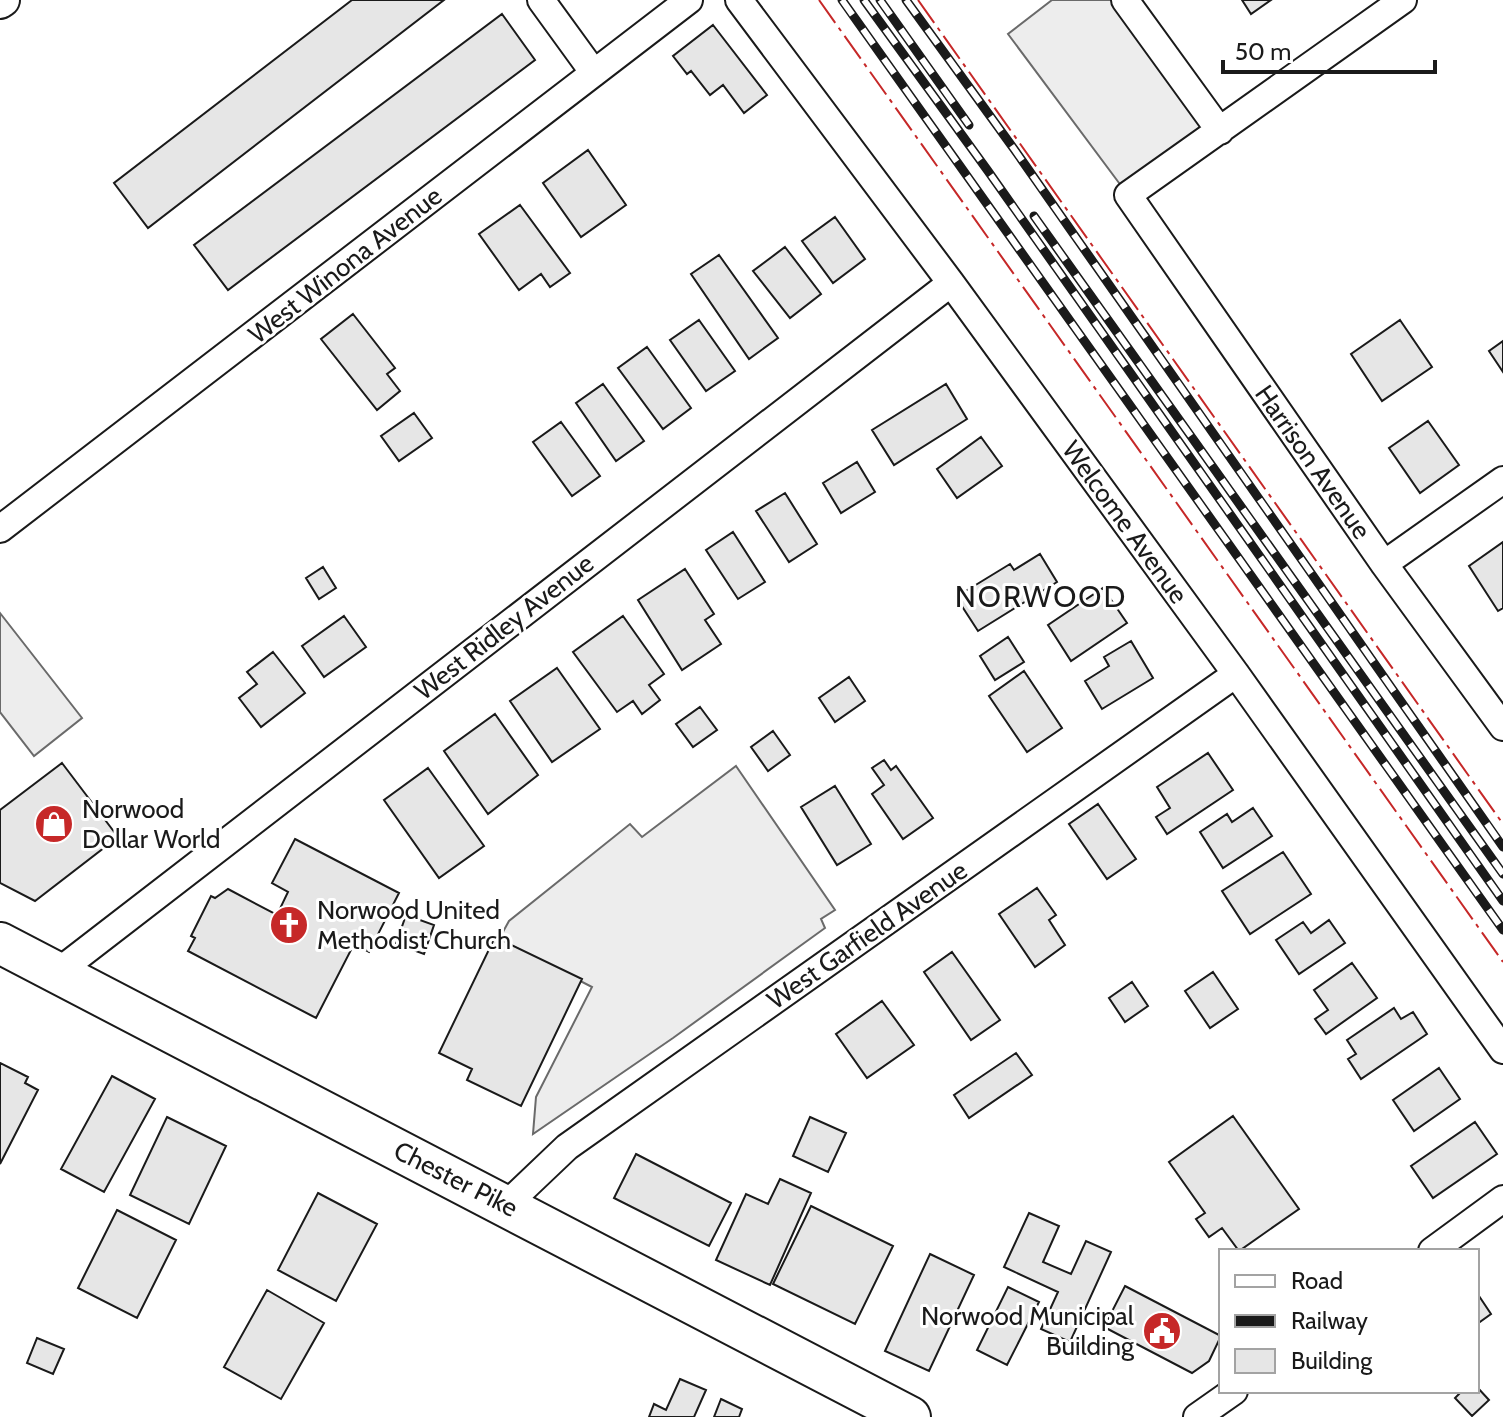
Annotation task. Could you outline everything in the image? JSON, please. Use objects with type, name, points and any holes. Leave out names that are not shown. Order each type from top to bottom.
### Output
[{"type":"main road","name":"Chester Pike","points":[[0,943],[910,1417]]},
{"type":"street","points":[[541,0],[594,73]]},
{"type":"street","name":"West Winona Avenue","points":[[0,529],[689,0]]},
{"type":"street","name":"Welcome Avenue","points":[[739,0],[951,283],[1236,674],[1503,1050]]},
{"type":"street","points":[[1125,0],[1220,131],[1403,0]]},
{"type":"street","name":"Harrison Avenue","points":[[1220,131],[1128,195],[1384,564],[1503,727]]},
{"type":"street","name":"West Ridley Avenue","points":[[58,972],[951,283]]},
{"type":"street","points":[[1384,564],[1503,480]]},
{"type":"street","name":"West Garfield Avenue","points":[[506,1205],[567,1147],[1236,674]]},
{"type":"street","points":[[1435,1249],[1503,1199]]},
{"type":"street","points":[[1197,1417],[1231,1393]]},
{"type":"shaded area","points":[[1052,0],[1125,0],[1220,131],[1128,195],[1008,34]]},
{"type":"shaded area","points":[[0,613],[82,718],[34,756],[0,712]]},
{"type":"shaded area","points":[[736,766],[835,910],[821,919],[825,928],[533,1134],[536,1097],[592,987],[499,939],[509,921],[630,824],[642,837]]},
{"type":"building","points":[[352,0],[444,0],[148,228],[114,183]]},
{"type":"building","points":[[1242,0],[1271,0],[1251,14]]},
{"type":"building","points":[[502,14],[535,60],[228,290],[194,245]]},
{"type":"building","points":[[713,25],[767,95],[744,113],[723,85],[710,95],[691,71],[687,74],[673,56]]},
{"type":"building","points":[[588,150],[626,205],[581,237],[543,183]]},
{"type":"building","points":[[520,205],[570,273],[550,287],[541,274],[519,290],[479,234]]},
{"type":"building","points":[[835,217],[865,259],[833,283],[802,241]]},
{"type":"building","points":[[785,247],[821,294],[790,318],[753,271]]},
{"type":"building","points":[[719,255],[778,338],[749,359],[691,274]]},
{"type":"building","points":[[353,314],[395,368],[387,374],[400,391],[377,410],[321,339]]},
{"type":"building","points":[[699,320],[735,371],[706,391],[670,340]]},
{"type":"building","points":[[1400,320],[1432,367],[1382,401],[1351,354]]},
{"type":"building","points":[[1503,341],[1503,372],[1489,351]]},
{"type":"building","points":[[647,347],[691,408],[663,429],[618,368]]},
{"type":"building","points":[[603,384],[644,441],[616,461],[576,403]]},
{"type":"building","points":[[946,384],[967,419],[894,465],[872,430]]},
{"type":"building","points":[[414,413],[432,438],[399,461],[381,436]]},
{"type":"building","points":[[1428,421],[1459,465],[1420,493],[1389,448]]},
{"type":"building","points":[[561,422],[600,476],[572,496],[533,442]]},
{"type":"building","points":[[981,437],[1002,466],[957,498],[937,469]]},
{"type":"building","points":[[857,462],[875,492],[841,513],[823,483]]},
{"type":"building","points":[[785,493],[817,544],[789,562],[756,511]]},
{"type":"building","points":[[733,532],[765,582],[738,599],[706,550]]},
{"type":"building","points":[[1503,542],[1503,608],[1498,611],[1469,566]]},
{"type":"building","points":[[1040,554],[1057,582],[978,631],[956,597],[1010,564],[1014,570]]},
{"type":"building","points":[[323,567],[336,588],[319,599],[306,578]]},
{"type":"building","points":[[685,569],[714,614],[705,620],[721,644],[682,670],[638,600]]},
{"type":"building","points":[[1103,588],[1127,623],[1071,661],[1048,625]]},
{"type":"building","points":[[344,616],[366,647],[324,677],[302,646]]},
{"type":"building","points":[[623,616],[664,674],[649,685],[660,700],[642,714],[633,701],[617,712],[573,652]]},
{"type":"building","points":[[1008,637],[1024,662],[995,680],[980,656]]},
{"type":"building","points":[[1131,641],[1153,678],[1102,709],[1085,681],[1109,666],[1104,657]]},
{"type":"building","points":[[273,652],[305,693],[261,727],[239,698],[257,684],[247,672]]},
{"type":"building","points":[[557,668],[600,729],[552,762],[510,701]]},
{"type":"building","points":[[1024,671],[1062,728],[1027,752],[989,696]]},
{"type":"building","points":[[849,677],[865,701],[835,722],[819,698]]},
{"type":"building","points":[[700,707],[717,730],[693,747],[676,724]]},
{"type":"building","points":[[495,714],[538,775],[488,814],[444,751]]},
{"type":"building","points":[[773,731],[790,755],[768,771],[751,747]]},
{"type":"building","points":[[1208,753],[1233,790],[1167,834],[1156,817],[1170,808],[1157,787]]},
{"type":"building","points":[[884,760],[891,770],[896,766],[933,818],[903,839],[872,794],[884,785],[872,768]]},
{"type":"building","name":"Norwood Dollar World","points":[[62,763],[118,837],[35,901],[0,883],[0,810]]},
{"type":"building","points":[[428,768],[484,846],[439,878],[384,800]]},
{"type":"building","points":[[835,786],[871,844],[837,865],[801,807]]},
{"type":"building","points":[[1098,804],[1136,859],[1107,879],[1069,824]]},
{"type":"building","points":[[1253,808],[1272,836],[1223,868],[1200,832],[1227,814],[1232,822]]},
{"type":"building","name":"Norwood United Methodist Church","points":[[295,839],[399,893],[369,952],[354,944],[316,1018],[188,951],[195,938],[191,936],[211,896],[215,898],[228,889],[277,915],[288,892],[272,883]]},
{"type":"building","points":[[1283,852],[1311,894],[1250,934],[1222,891]]},
{"type":"building","points":[[1037,888],[1056,915],[1049,920],[1065,945],[1035,967],[999,914]]},
{"type":"building","points":[[406,915],[434,925],[424,954],[396,944]]},
{"type":"building","points":[[1329,920],[1345,943],[1299,974],[1276,940],[1303,922],[1311,933]]},
{"type":"building","points":[[495,937],[582,979],[521,1106],[467,1080],[472,1069],[439,1053]]},
{"type":"building","points":[[952,952],[1000,1020],[971,1040],[924,972]]},
{"type":"building","points":[[1352,963],[1377,998],[1326,1034],[1315,1019],[1328,1010],[1314,990]]},
{"type":"building","points":[[1213,972],[1238,1009],[1210,1028],[1185,991]]},
{"type":"building","points":[[1132,982],[1148,1006],[1125,1022],[1109,998]]},
{"type":"building","points":[[882,1001],[914,1045],[867,1078],[836,1034]]},
{"type":"building","points":[[1394,1008],[1401,1019],[1413,1012],[1427,1034],[1361,1079],[1348,1059],[1356,1054],[1347,1040]]},
{"type":"building","points":[[1016,1053],[1032,1075],[969,1118],[954,1095]]},
{"type":"building","points":[[0,1063],[28,1077],[25,1083],[38,1090],[0,1164]]},
{"type":"building","points":[[1439,1068],[1460,1099],[1414,1131],[1393,1100]]},
{"type":"building","points":[[112,1076],[155,1099],[104,1192],[61,1169]]},
{"type":"building","points":[[1233,1116],[1299,1209],[1238,1249],[1222,1228],[1209,1237],[1196,1219],[1205,1213],[1169,1162]]},
{"type":"building","points":[[167,1117],[226,1146],[189,1224],[130,1195]]},
{"type":"building","points":[[810,1117],[846,1133],[828,1172],[793,1156]]},
{"type":"building","points":[[1475,1122],[1497,1154],[1433,1198],[1411,1166]]},
{"type":"building","points":[[636,1154],[731,1203],[709,1246],[614,1198]]},
{"type":"building","points":[[780,1179],[811,1193],[770,1285],[716,1260],[746,1194],[768,1204]]},
{"type":"building","points":[[318,1193],[377,1224],[336,1301],[278,1270]]},
{"type":"building","points":[[811,1206],[893,1246],[855,1324],[773,1284]]},
{"type":"building","points":[[117,1210],[176,1240],[137,1318],[78,1288]]},
{"type":"building","points":[[1029,1213],[1059,1226],[1043,1262],[1071,1274],[1086,1241],[1111,1252],[1070,1342],[1041,1329],[1058,1292],[1004,1267]]},
{"type":"building","points":[[930,1254],[974,1275],[929,1371],[885,1351]]},
{"type":"building","name":"Norwood Municipal Building","points":[[1125,1286],[1219,1335],[1219,1340],[1209,1361],[1192,1373],[1104,1327]]},
{"type":"building","points":[[1008,1287],[1039,1302],[1007,1365],[977,1350]]},
{"type":"building","points":[[267,1290],[324,1323],[281,1399],[224,1367]]},
{"type":"building","points":[[1479,1296],[1491,1314],[1479,1323]]},
{"type":"building","points":[[37,1338],[64,1349],[53,1374],[27,1363]]},
{"type":"building","points":[[680,1379],[706,1390],[694,1417],[649,1417],[654,1404],[666,1410]]},
{"type":"building","points":[[1479,1389],[1489,1400],[1472,1416],[1455,1398],[1460,1393],[1479,1393]]},
{"type":"building","points":[[721,1399],[742,1409],[739,1417],[714,1417]]},
{"type":"railway","points":[[842,0],[1503,930]]},
{"type":"railway","points":[[864,0],[1503,901]]},
{"type":"railway","points":[[880,0],[969,125]]},
{"type":"railway","points":[[906,0],[1014,149],[1503,847]]},
{"type":"railway","points":[[1034,216],[1503,874]]},
{"type":"power","points":[[819,0],[1503,962]]},
{"type":"power","points":[[918,0],[1503,824]]},
{"type":"place","name":"Norwood Dollar World","points":[[54,824]]},
{"type":"place","name":"Norwood United Methodist Church","points":[[289,925]]},
{"type":"place","name":"Norwood Municipal Building","points":[[1162,1331]]},
{"type":"district","name":"NORWOOD","points":[[1041,597]]}]
